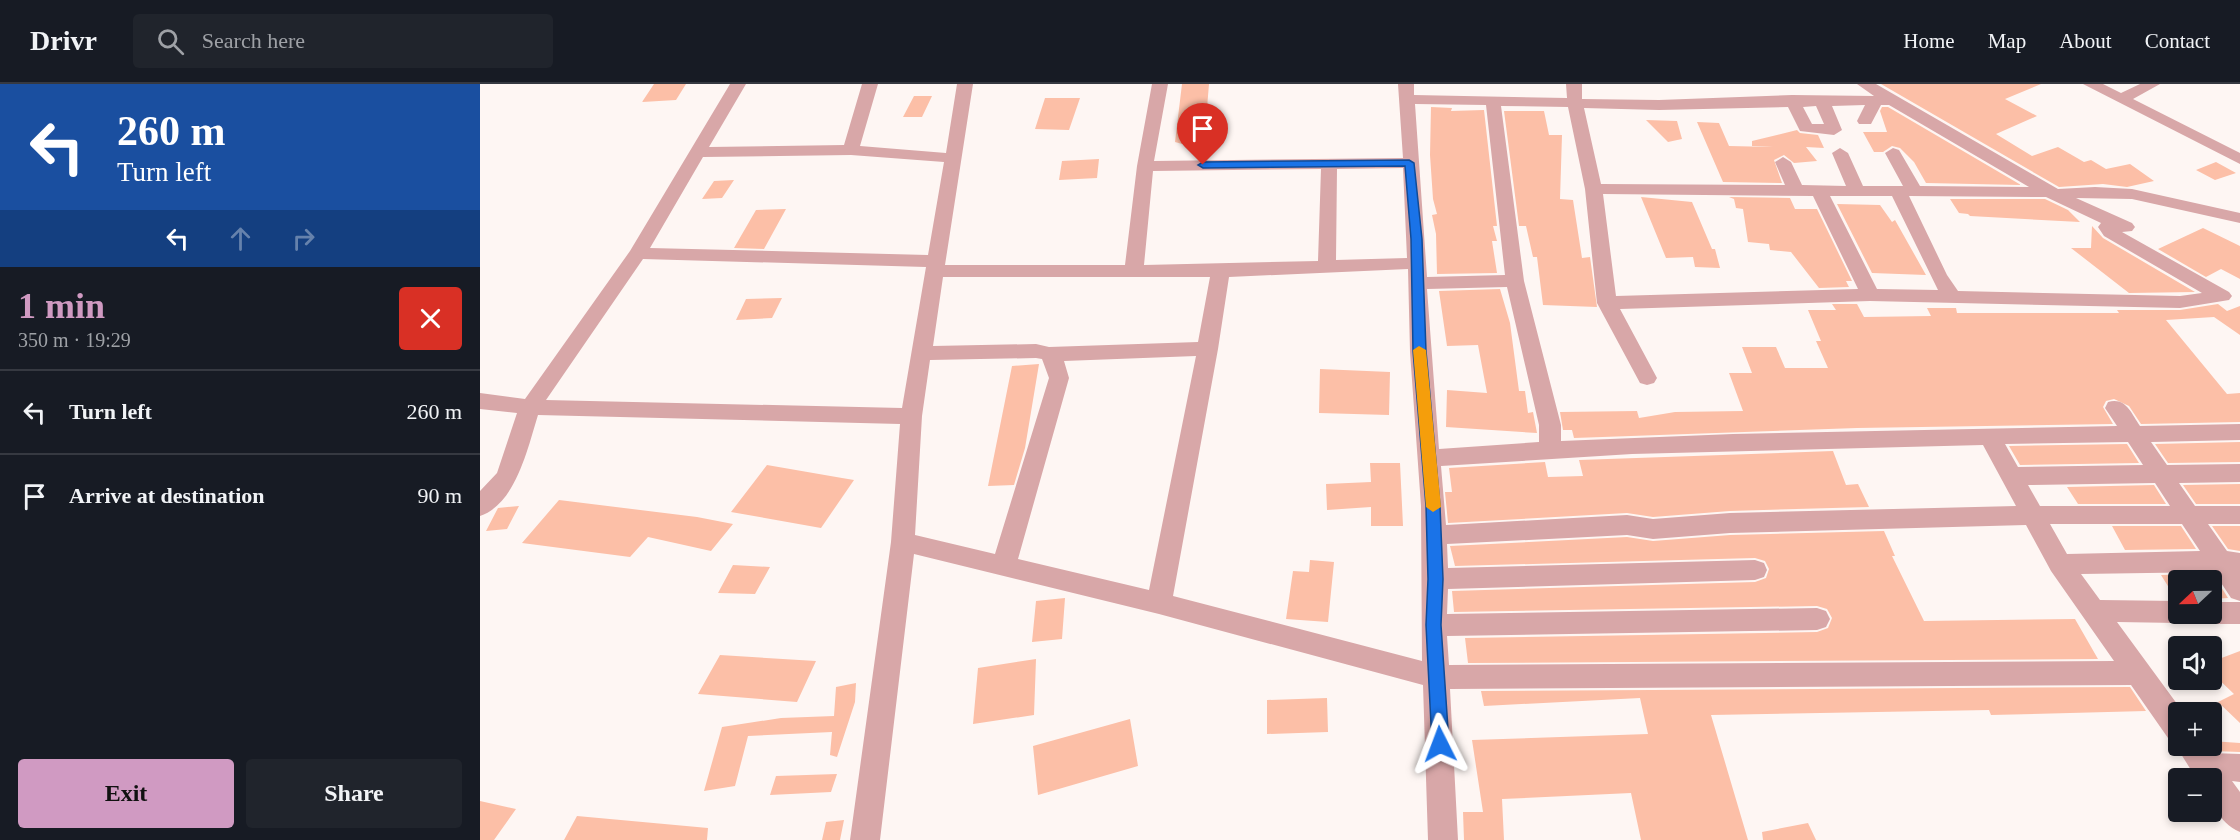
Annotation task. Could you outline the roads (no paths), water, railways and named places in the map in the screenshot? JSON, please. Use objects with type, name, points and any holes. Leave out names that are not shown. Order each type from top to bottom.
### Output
[{"type":"street","points":[[480,507],[507,477],[530,408],[638,253],[738,84]]},
{"type":"street","points":[[851,150],[870,84]]},
{"type":"street","points":[[865,840],[903,542],[911,416],[965,84]]},
{"type":"street","points":[[1134,271],[1145,166],[1160,84]]},
{"type":"street","points":[[1574,84],[1575,104],[1594,189],[1607,303],[1647,378]]},
{"type":"street","points":[[1865,84],[1884,101],[2053,194],[2114,220],[2240,294]]},
{"type":"street","points":[[2091,84],[2240,159]]},
{"type":"street","points":[[2121,99],[2152,84]]},
{"type":"street","points":[[1713,86],[1715,103]]},
{"type":"street","points":[[1443,840],[1434,625],[1436,579],[1434,535],[1419,351],[1417,273],[1406,92],[1493,102],[1575,104],[1792,100],[1884,101]]},
{"type":"street","points":[[1792,100],[1806,128],[1834,130],[1822,101]]},
{"type":"street","points":[[1865,120],[1884,101]]},
{"type":"street","points":[[1493,102],[1515,281],[1550,425],[1550,448]]},
{"type":"street","points":[[698,152],[851,150],[952,158]]},
{"type":"street","points":[[1840,153],[1856,189]]},
{"type":"street","points":[[1893,153],[1938,276],[1952,297]]},
{"type":"street","points":[[1783,162],[1796,190]]},
{"type":"street","points":[[1145,166],[1409,163]]},
{"type":"street","points":[[1327,266],[1329,164]]},
{"type":"street","points":[[1594,189],[1770,182],[1796,190],[1856,189],[2053,194],[2095,192],[2132,194],[2240,218]]},
{"type":"street","points":[[1819,190],[1870,295]]},
{"type":"street","points":[[1607,303],[1870,295],[2180,302],[2222,296],[2110,232],[2107,227],[2114,220]]},
{"type":"street","points":[[638,253],[935,266],[1134,271],[1220,271],[1327,266],[1515,281]]},
{"type":"street","points":[[1158,603],[1208,349],[1220,271]]},
{"type":"street","points":[[921,353],[1036,351],[1049,354],[1208,349]]},
{"type":"street","points":[[1004,566],[1059,378],[1056,364],[1049,354]]},
{"type":"street","points":[[480,401],[530,408],[911,416]]},
{"type":"street","points":[[2116,408],[2191,516],[2231,561],[2240,590]]},
{"type":"street","points":[[1429,458],[1550,448],[1989,436],[2240,432]]},
{"type":"street","points":[[1989,436],[2060,564],[2168,715]]},
{"type":"street","points":[[2013,476],[2240,473]]},
{"type":"street","points":[[1434,535],[1627,525],[1653,529],[1730,523],[2032,515],[2240,515]]},
{"type":"street","points":[[903,542],[1158,603],[1437,677],[2138,673]]},
{"type":"street","points":[[2060,564],[2231,561]]},
{"type":"street","points":[[1436,579],[1755,570]]},
{"type":"street","points":[[2094,611],[2168,612]]},
{"type":"street","points":[[2222,613],[2240,614]]},
{"type":"street","points":[[1434,625],[1817,619]]},
{"type":"street","points":[[2197,756],[2240,768]]},
{"type":"street","points":[[2197,756],[2240,817]]}]
